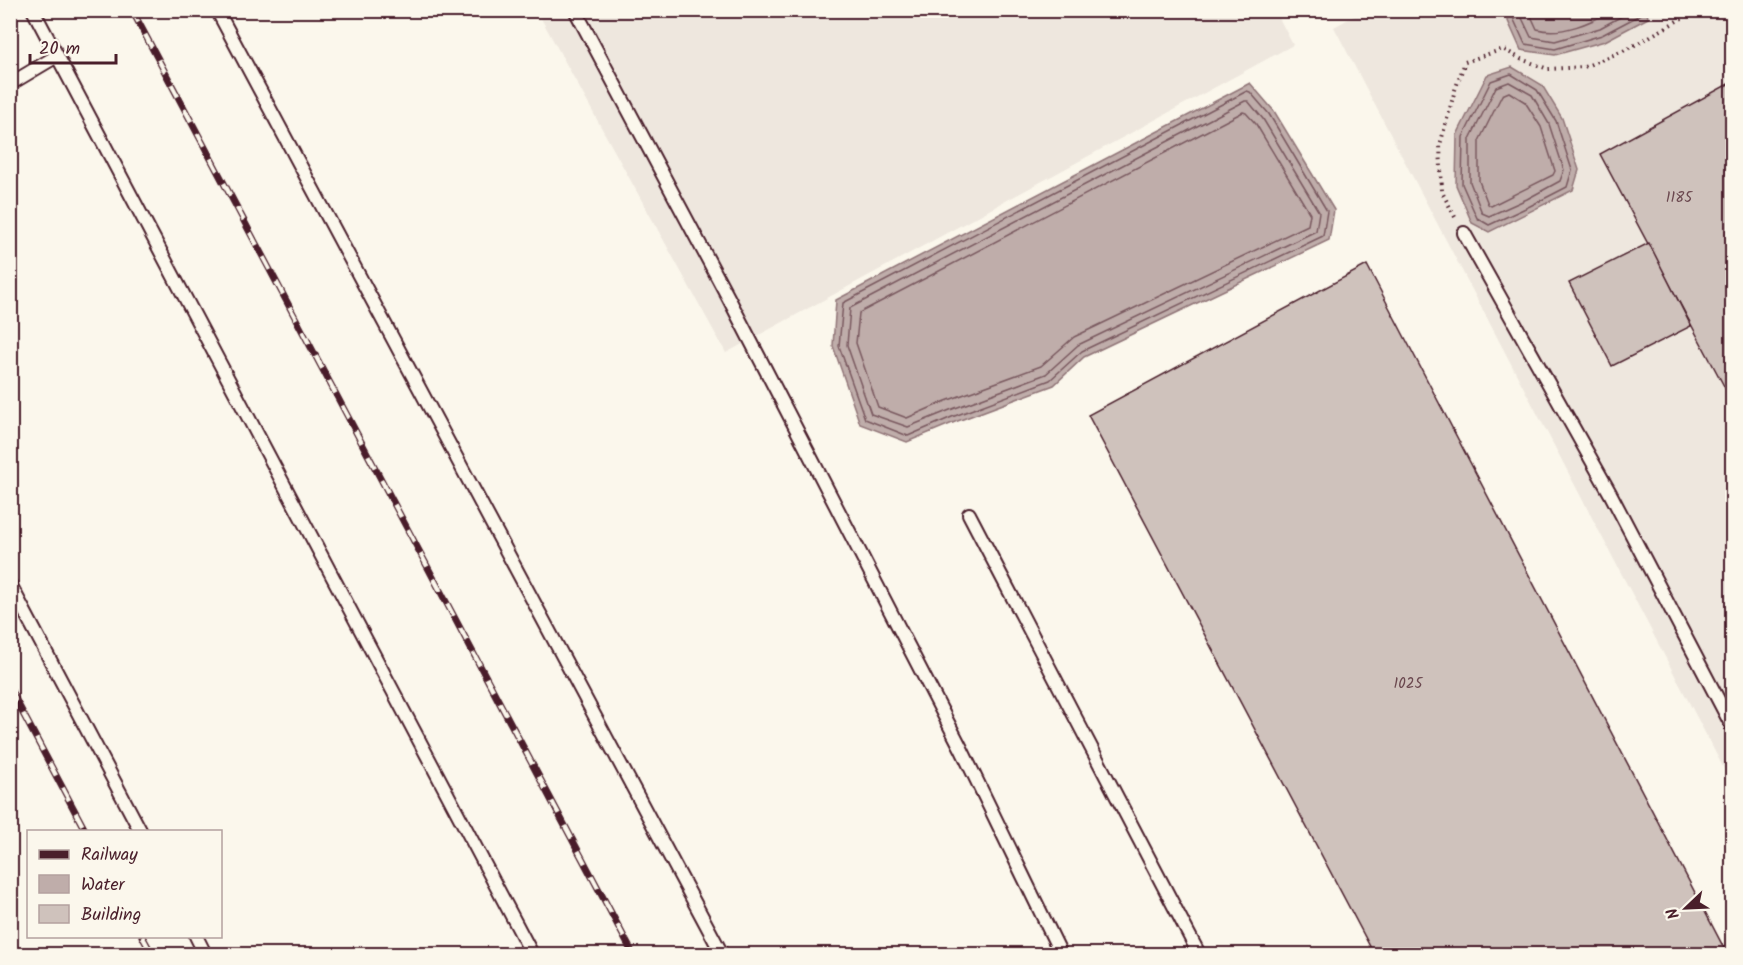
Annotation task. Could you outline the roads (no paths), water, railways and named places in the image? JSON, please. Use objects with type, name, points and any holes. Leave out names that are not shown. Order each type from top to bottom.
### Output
[{"type":"lane","points":[[33,10],[532,954]]},
{"type":"lane","points":[[217,10],[722,954]]},
{"type":"lane","points":[[576,10],[728,297],[950,727],[1061,954]]},
{"type":"lane","points":[[10,84],[57,56]]},
{"type":"lane","points":[[1464,233],[1610,493],[1732,726]]},
{"type":"lane","points":[[969,514],[1199,954]]},
{"type":"lane","points":[[10,584],[140,830]]},
{"type":"lane","points":[[197,938],[205,954]]},
{"type":"water","points":[[1508,11],[1647,11],[1648,18],[1605,41],[1555,55],[1521,50],[1508,21]]},
{"type":"water","points":[[1512,67],[1542,85],[1562,118],[1579,170],[1573,190],[1489,232],[1472,223],[1456,185],[1457,135],[1487,75]]},
{"type":"water","points":[[1250,83],[1274,111],[1334,210],[1329,240],[1084,357],[1054,385],[907,442],[860,424],[833,346],[836,300]]},
{"type":"railway","points":[[132,10],[633,954]]},
{"type":"railway","points":[[10,689],[85,830]]},
{"type":"railway","points":[[143,938],[152,954]]}]
